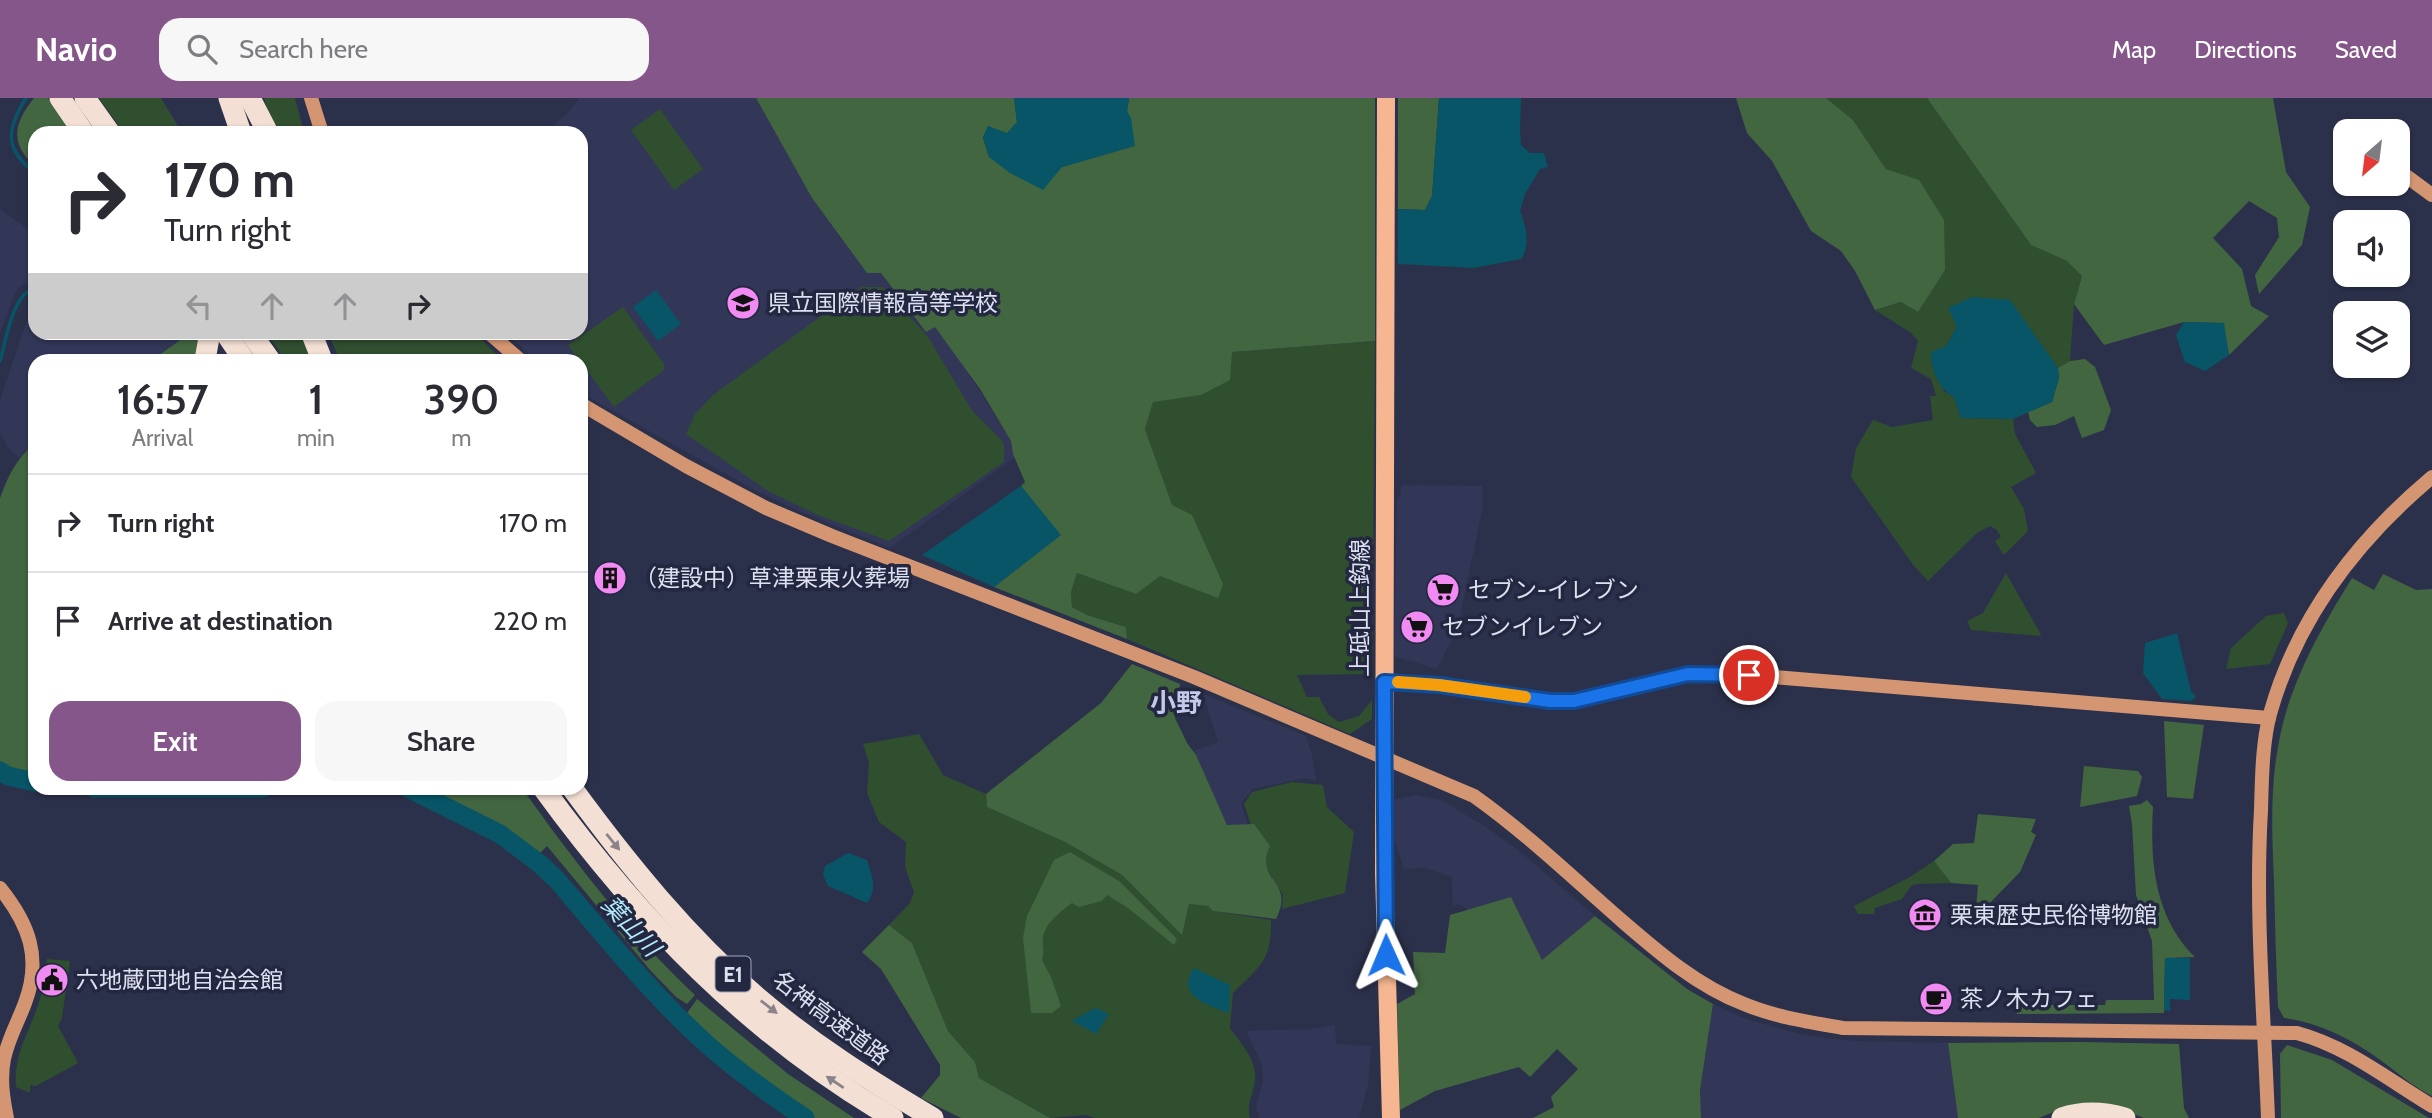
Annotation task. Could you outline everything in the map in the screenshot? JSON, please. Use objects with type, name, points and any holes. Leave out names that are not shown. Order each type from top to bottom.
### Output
[{"type":"highway","points":[[60,98],[80,126]]},
{"type":"highway","points":[[85,98],[105,126]]},
{"type":"highway","points":[[229,98],[240,126]]},
{"type":"highway","points":[[239,98],[244,114],[243,126]]},
{"type":"highway","points":[[250,98],[264,126]]},
{"type":"highway","points":[[259,98],[266,126]]},
{"type":"highway","name":"名神高速道路","points":[[546,795],[649,920],[695,969],[801,1059],[893,1118]]},
{"type":"highway","name":"名神高速道路","points":[[578,795],[665,905],[710,953],[758,998],[815,1043],[933,1118]]},
{"type":"highway","points":[[2062,1118],[2088,1112],[2125,1118]]},
{"type":"main road","name":"上砥山上鈎線","points":[[1386,98],[1384,873],[1391,1118]]},
{"type":"street","points":[[311,98],[320,126]]},
{"type":"street","points":[[2410,179],[2432,195]]},
{"type":"street","points":[[497,340],[513,354]]},
{"type":"street","points":[[588,408],[686,466],[766,508],[1195,677],[1474,796],[1511,822],[1665,958],[1716,991],[1766,1012],[1843,1028],[2297,1033],[2337,1046],[2362,1059],[2432,1106]]},
{"type":"street","points":[[2268,1118],[2262,1031],[2259,832],[2269,718],[2283,674],[2306,623],[2326,590],[2363,543],[2432,477]]},
{"type":"street","points":[[1384,682],[1439,685],[1550,701],[1574,701],[1678,675],[1725,673],[2269,718]]},
{"type":"street","points":[[0,888],[22,920],[30,939],[33,962],[25,1002],[3,1060],[1,1090],[7,1118]]},
{"type":"shaded area","name":"県立国際情報高等学校","points":[[579,98],[756,98],[812,198],[867,273],[881,273],[926,332],[935,326],[960,360],[1011,441],[1014,458],[890,548],[755,490],[588,397],[588,354],[529,354],[514,340],[588,340],[588,126],[552,126],[566,115]]},
{"type":"shaded area","points":[[1014,98],[1129,98],[1127,111],[1131,118],[1135,146],[1062,167],[1043,190],[1010,173],[989,157],[983,137],[988,126],[1007,133],[1017,122]]},
{"type":"shaded area","points":[[1439,98],[1521,98],[1521,145],[1530,153],[1544,153],[1548,167],[1540,169],[1525,194],[1520,211],[1527,242],[1521,259],[1474,268],[1398,264],[1398,209],[1425,210],[1432,196]]},
{"type":"shaded area","points":[[0,209],[28,230],[28,283],[16,291],[0,332]]},
{"type":"shaded area","points":[[656,290],[681,324],[658,341],[633,307]]},
{"type":"shaded area","points":[[1972,297],[2010,300],[2058,368],[2059,378],[2052,402],[2013,419],[1961,418],[1954,397],[1936,378],[1931,352],[1946,346],[1957,327],[1948,308]]},
{"type":"shaded area","points":[[28,319],[28,340],[180,340],[160,354],[28,354],[28,450],[19,458],[6,446],[0,434],[0,400]]},
{"type":"shaded area","points":[[2184,322],[2224,323],[2229,355],[2205,371],[2185,362],[2176,335]]},
{"type":"shaded area","points":[[1401,485],[1482,486],[1483,505],[1458,627],[1437,669],[1394,656],[1397,501]]},
{"type":"shaded area","points":[[1021,486],[1061,535],[994,587],[922,555]]},
{"type":"shaded area","points":[[2177,633],[2191,691],[2196,697],[2191,701],[2162,699],[2143,673],[2145,643]]},
{"type":"shaded area","points":[[1203,694],[1306,736],[1316,781],[1305,778],[1253,789],[1241,803],[1248,825],[1227,826],[1193,751],[1218,742]]},
{"type":"shaded area","points":[[1416,795],[1443,801],[1484,826],[1517,849],[1595,916],[1542,961],[1511,897],[1468,910],[1459,904],[1453,906],[1452,877],[1425,868],[1404,869],[1393,835],[1393,800]]},
{"type":"shaded area","points":[[848,853],[867,860],[873,887],[867,903],[828,886],[823,875],[825,866]]},
{"type":"shaded area","points":[[2165,958],[2190,958],[2190,1000],[2170,999],[2170,1011],[2164,1010]]},
{"type":"shaded area","points":[[1194,968],[1230,985],[1229,1013],[1204,1003],[1191,992],[1188,986],[1189,978]]},
{"type":"shaded area","points":[[1713,1004],[1743,1018],[1803,1035],[1853,1041],[1948,1043],[1958,1118],[1701,1118],[1700,1090]]},
{"type":"shaded area","points":[[1095,1008],[1109,1014],[1096,1034],[1072,1021]]},
{"type":"shaded area","points":[[1335,1025],[1336,1044],[1371,1046],[1368,1084],[1359,1118],[1259,1118],[1256,1107],[1263,1080],[1262,1065],[1246,1031],[1305,1030]]},
{"type":"green space","points":[[34,98],[48,98],[68,126],[28,126],[28,159],[21,149],[17,133],[27,107]]},
{"type":"green space","points":[[99,98],[161,98],[178,126],[119,126]]},
{"type":"green space","points":[[264,98],[295,98],[302,126],[273,126]]},
{"type":"green space","points":[[756,98],[1014,98],[1017,122],[1007,134],[988,126],[983,138],[989,157],[1062,167],[1134,146],[1127,111],[1129,98],[1375,98],[1375,341],[1232,352],[1230,380],[1201,395],[1153,402],[1145,429],[1172,505],[1192,515],[1223,584],[1218,598],[1160,576],[1136,594],[1077,573],[1071,592],[1072,607],[1087,615],[1126,627],[1127,639],[994,587],[1060,535],[1021,486],[1025,482],[1013,454],[1011,441],[980,389],[935,327],[926,332],[881,273],[867,273],[812,198]]},
{"type":"green space","points":[[1398,98],[1439,98],[1432,196],[1425,210],[1398,209]]},
{"type":"green space","points":[[1736,98],[1826,98],[1853,120],[1886,169],[1919,180],[1944,220],[1945,270],[1918,312],[1901,302],[1875,310],[1855,271],[1841,251],[1811,231],[1772,161],[1747,133]]},
{"type":"green space","points":[[1826,98],[1927,98],[2031,245],[2067,261],[2082,276],[2074,304],[2070,361],[2058,368],[2045,352],[1957,327],[1946,346],[1931,362],[1944,391],[1954,397],[1961,418],[2013,419],[2015,434],[2036,473],[2011,487],[2024,509],[2028,531],[2004,555],[1995,541],[2001,537],[1997,530],[1990,526],[1977,533],[1928,581],[1914,566],[1851,477],[1856,448],[1873,420],[1892,427],[1933,420],[1930,396],[1936,396],[1931,379],[1911,368],[1918,341],[1911,333],[1875,310],[1902,302],[1918,312],[1919,181],[1886,169],[1853,120]]},
{"type":"green space","points":[[1927,98],[2273,98],[2286,172],[2310,207],[2302,245],[2259,294],[2255,275],[2279,237],[2277,218],[2249,201],[2213,238],[2242,269],[2251,306],[2269,316],[2229,355],[2223,323],[2184,322],[2104,345],[2074,304],[2082,276],[2067,261],[2031,245]]},
{"type":"green space","points":[[660,109],[703,169],[674,190],[631,130]]},
{"type":"green space","points":[[861,287],[883,287],[928,337],[971,409],[1004,443],[1004,462],[889,541],[818,515],[768,491],[686,434],[695,414],[713,395]]},
{"type":"green space","points":[[623,307],[664,364],[664,370],[614,407],[588,372],[588,354],[575,354],[568,345],[575,340],[588,340],[588,331]]},
{"type":"green space","points":[[180,340],[202,340],[199,354],[160,354]]},
{"type":"green space","points":[[272,340],[318,340],[316,354],[281,354]]},
{"type":"green space","points":[[331,340],[482,340],[496,354],[337,354]]},
{"type":"green space","points":[[1375,341],[1373,563],[1369,589],[1369,612],[1373,632],[1372,674],[1297,675],[1307,697],[1319,697],[1328,714],[1339,722],[1359,716],[1372,700],[1372,719],[1350,734],[1127,639],[1126,627],[1087,615],[1072,607],[1071,592],[1077,573],[1136,594],[1172,506],[1145,429],[1153,401],[1201,395],[1232,352]]},
{"type":"green space","points":[[2085,359],[2095,367],[2111,410],[2104,430],[2082,438],[2074,416],[2055,425],[2037,427],[2030,420],[2028,412],[2052,402],[2059,378],[2058,368],[2070,361]]},
{"type":"green space","points":[[28,450],[28,776],[0,761],[0,498],[13,468]]},
{"type":"green space","points":[[2006,573],[2041,636],[1971,630],[1967,621],[1983,613]]},
{"type":"green space","points":[[2383,574],[2416,590],[2432,589],[2432,1096],[2360,1047],[2336,1034],[2298,1020],[2284,1018],[2278,1007],[2272,814],[2275,764],[2283,724],[2297,680],[2328,618],[2352,578],[2374,590]]},
{"type":"green space","points":[[2284,613],[2288,623],[2270,664],[2226,669],[2231,648],[2266,616]]},
{"type":"green space","points":[[1132,664],[1180,684],[1175,718],[1196,755],[1227,825],[1254,824],[1270,846],[1266,858],[1267,867],[1281,896],[1281,906],[1276,919],[1213,911],[1208,906],[1189,904],[1182,935],[1122,875],[1065,842],[987,807],[986,794],[1101,703]]},
{"type":"green space","points":[[2164,721],[2204,725],[2193,799],[2167,797]]},
{"type":"green space","points":[[919,734],[943,775],[986,794],[987,807],[1065,842],[1122,875],[1182,934],[1189,904],[1208,906],[1213,911],[1271,920],[1267,954],[1233,993],[1230,1028],[1249,1055],[1255,1073],[1249,1106],[1250,1118],[1095,1118],[1086,1115],[1050,1118],[979,1078],[975,1062],[948,1031],[912,943],[889,925],[910,903],[914,892],[905,867],[906,842],[879,822],[867,793],[869,763],[863,744]]},
{"type":"green space","points":[[2084,766],[2138,771],[2142,777],[2137,796],[2080,807]]},
{"type":"green space","points":[[1292,782],[1323,785],[1327,807],[1354,832],[1345,893],[1282,909],[1283,895],[1266,867],[1266,855],[1244,804],[1252,792]]},
{"type":"green space","points":[[432,795],[527,795],[603,896],[647,947],[695,995],[687,1004],[676,997],[650,970],[547,846],[537,856],[499,829]]},
{"type":"green space","points":[[2147,800],[2153,807],[2157,887],[2171,924],[2195,957],[2165,958],[2164,1013],[2017,1014],[2012,1005],[2105,1005],[2106,1000],[2154,1000],[2152,941],[2136,895],[2129,806]]},
{"type":"green space","points":[[1978,814],[2036,819],[2031,832],[2036,835],[2020,872],[1985,908],[1976,908],[1978,885],[1951,883],[1934,861],[1953,844],[1974,843]]},
{"type":"green space","points":[[1070,852],[1119,881],[1177,939],[1174,945],[1128,908],[1107,895],[1102,901],[1079,907],[1072,903],[1050,922],[1043,938],[1042,960],[1061,1006],[1052,1013],[1031,1013],[1023,938],[1027,916],[1054,860]]},
{"type":"green space","points":[[1934,861],[1951,883],[1911,886],[1902,899],[1875,908],[1874,914],[1858,914],[1854,906],[1910,877]]},
{"type":"green space","points":[[1511,897],[1542,960],[1595,916],[1687,989],[1713,1004],[1700,1090],[1701,1118],[1533,1118],[1554,1107],[1551,1097],[1578,1069],[1557,1049],[1530,1077],[1519,1067],[1435,1091],[1400,1110],[1397,1004],[1415,994],[1413,952],[1445,953],[1450,915]]},
{"type":"green space","points":[[889,925],[912,943],[948,1031],[975,1062],[979,1078],[1050,1118],[961,1118],[921,1098],[940,1075],[940,1065],[881,969],[862,952]]},
{"type":"green space","points":[[47,959],[70,961],[62,1018],[58,1026],[78,1063],[36,1086],[30,1085],[30,1093],[16,1087],[17,1064],[39,1002]]},
{"type":"green space","points":[[697,999],[788,1074],[854,1118],[813,1118],[750,1073],[685,1016]]},
{"type":"green space","points":[[1948,1043],[2179,1044],[2184,1108],[2189,1118],[2144,1118],[2112,1106],[2070,1105],[2039,1118],[1958,1118]]},
{"type":"green space","points":[[2287,1045],[2332,1060],[2429,1118],[2281,1118],[2280,1054]]},
{"type":"waterway","name":"葉山川","points":[[26,98],[19,109],[11,138],[18,156],[28,167]]},
{"type":"waterway","name":"葉山川","points":[[0,361],[15,309],[28,291]]},
{"type":"waterway","name":"葉山川","points":[[0,771],[8,776],[28,780]]},
{"type":"waterway","name":"葉山川","points":[[422,795],[500,834],[540,864],[689,1028],[768,1093],[805,1118]]},
{"type":"slow traffic","points":[[1398,682],[1525,697]]},
{"type":"place","name":"県立国際情報高等学校","points":[[743,303]]},
{"type":"place","name":"（建設中）草津栗東火葬場","points":[[610,578]]},
{"type":"place","name":"セブン-イレブン","points":[[1443,590]]},
{"type":"place","name":"セブンイレブン","points":[[1417,627]]},
{"type":"place","name":"栗東歴史民俗博物館","points":[[1925,915]]},
{"type":"place","name":"六地蔵団地自治会館","points":[[52,980]]},
{"type":"place","name":"茶ノ木カフェ","points":[[1936,999]]},
{"type":"district","name":"小野","points":[[1176,703]]},
{"type":"route","points":[[1386,955],[1384,682],[1439,685],[1550,701],[1574,701],[1688,674],[1749,675]]}]
